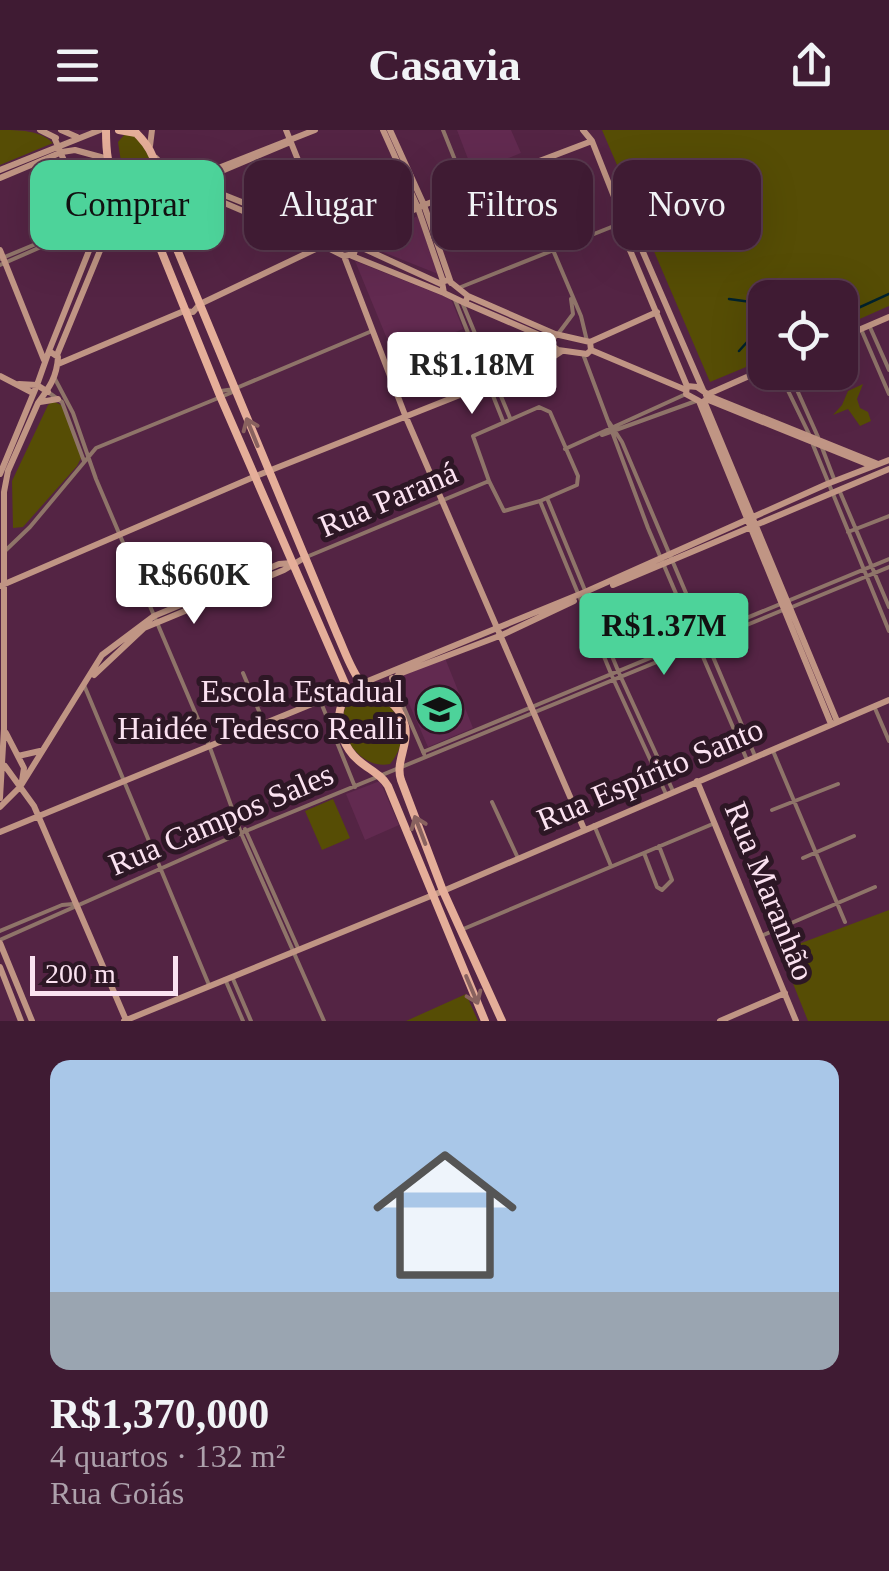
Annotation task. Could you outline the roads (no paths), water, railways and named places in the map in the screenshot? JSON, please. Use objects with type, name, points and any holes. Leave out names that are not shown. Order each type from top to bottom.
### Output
[{"type":"main road","points":[[103,130],[108,159]]},
{"type":"main road","points":[[106,144],[118,130],[134,131],[156,158]]},
{"type":"main road","points":[[160,250],[348,690],[340,710],[346,745],[359,762],[379,774],[485,1021]]},
{"type":"main road","points":[[178,250],[337,634],[362,684],[383,695],[401,717],[406,734],[398,766],[443,891],[502,1021]]},
{"type":"main road","points":[[327,640],[337,634]]},
{"type":"main road","points":[[348,690],[362,684]]},
{"type":"main road","points":[[379,774],[398,766]]},
{"type":"main road","points":[[448,935],[461,930]]},
{"type":"street","points":[[40,130],[59,145],[108,159]]},
{"type":"street","points":[[61,130],[78,138]]},
{"type":"street","points":[[0,170],[103,130]]},
{"type":"street","points":[[150,146],[152,130]]},
{"type":"street","points":[[286,130],[298,160]]},
{"type":"street","points":[[224,171],[315,130]]},
{"type":"street","points":[[387,130],[421,207],[448,284],[444,293]]},
{"type":"street","points":[[443,130],[455,160]]},
{"type":"street","points":[[583,130],[592,141],[613,194]]},
{"type":"street","points":[[592,130],[592,141]]},
{"type":"street","points":[[544,160],[592,141]]},
{"type":"street","points":[[0,178],[59,145]]},
{"type":"street","points":[[59,145],[65,160]]},
{"type":"street","points":[[412,212],[432,203]]},
{"type":"street","points":[[448,284],[476,283],[613,227]]},
{"type":"street","points":[[2,259],[30,247]]},
{"type":"street","points":[[2,259],[30,249]]},
{"type":"street","points":[[0,474],[20,433],[48,392],[55,357],[91,250]]},
{"type":"street","points":[[80,287],[98,250]]},
{"type":"street","points":[[44,360],[184,311],[193,312],[200,304],[308,250]]},
{"type":"street","points":[[334,250],[554,338],[589,344],[686,390],[885,467]]},
{"type":"street","points":[[350,250],[347,256],[405,415],[584,829]]},
{"type":"street","points":[[372,250],[448,284],[463,299],[486,358],[504,422]]},
{"type":"street","points":[[630,250],[686,390],[703,397]]},
{"type":"street","points":[[642,250],[834,723]]},
{"type":"street","points":[[552,252],[581,316],[589,344]]},
{"type":"street","points":[[0,798],[5,480],[44,360],[2,259]]},
{"type":"street","points":[[463,299],[476,283]]},
{"type":"street","points":[[541,361],[573,314],[570,294]]},
{"type":"street","points":[[463,299],[478,361],[510,418]]},
{"type":"street","points":[[582,354],[589,344],[665,309]]},
{"type":"street","points":[[858,330],[889,317]]},
{"type":"street","points":[[865,327],[889,370]]},
{"type":"street","points":[[865,327],[889,392]]},
{"type":"street","points":[[2,553],[42,514],[96,448],[220,396],[224,389],[372,331]]},
{"type":"street","points":[[554,338],[562,350]]},
{"type":"street","points":[[1,586],[562,350],[582,354]]},
{"type":"street","points":[[582,354],[751,758]]},
{"type":"street","points":[[478,361],[486,358]]},
{"type":"street","points":[[0,376],[58,399],[120,534],[324,1021]]},
{"type":"street","points":[[54,377],[72,413],[86,458]]},
{"type":"street","points":[[565,450],[748,377]]},
{"type":"street","points":[[612,431],[686,390]]},
{"type":"street","points":[[787,390],[816,442],[831,483]]},
{"type":"street","points":[[796,390],[831,483],[856,528],[889,607]]},
{"type":"street","points":[[790,398],[798,394]]},
{"type":"street","points":[[39,402],[58,399]]},
{"type":"street","points":[[538,406],[547,408],[578,476],[577,484],[540,501],[504,511],[474,436],[510,418],[538,406]]},
{"type":"street","points":[[751,523],[831,483],[885,467]]},
{"type":"street","points":[[362,684],[393,676],[751,523],[836,492],[885,467]]},
{"type":"street","name":"Rua Paraná","points":[[304,558],[489,481]]},
{"type":"street","points":[[836,492],[848,532],[889,631]]},
{"type":"street","points":[[547,498],[613,678],[670,793]]},
{"type":"street","points":[[540,501],[670,793]]},
{"type":"street","points":[[848,532],[889,516]]},
{"type":"street","points":[[0,543],[2,553]]},
{"type":"street","points":[[0,808],[20,787],[84,685],[144,628],[155,619],[284,570],[304,558]]},
{"type":"street","points":[[398,766],[867,576],[889,559]]},
{"type":"street","points":[[827,589],[864,570],[889,567]]},
{"type":"street","points":[[242,673],[264,723]]},
{"type":"street","points":[[393,676],[425,755]]},
{"type":"street","points":[[84,685],[209,985]]},
{"type":"street","points":[[0,832],[348,690]]},
{"type":"street","points":[[399,697],[401,717],[414,733]]},
{"type":"street","points":[[320,700],[356,787]]},
{"type":"street","name":"Rua Espírito Santo","points":[[125,1021],[432,896],[517,856],[889,700]]},
{"type":"street","points":[[874,706],[889,741]]},
{"type":"street","points":[[330,726],[342,733]]},
{"type":"street","points":[[4,729],[24,768],[20,787]]},
{"type":"street","points":[[344,760],[346,745]]},
{"type":"street","points":[[18,756],[43,750]]},
{"type":"street","points":[[772,750],[845,922]]},
{"type":"street","points":[[1,753],[6,770],[40,817],[125,1021]]},
{"type":"street","name":"Rua Campos Sales","points":[[0,942],[78,904],[379,774]]},
{"type":"street","name":"Rua Maranhão","points":[[697,781],[796,1021]]},
{"type":"street","points":[[772,810],[838,784]]},
{"type":"street","points":[[492,802],[517,856]]},
{"type":"street","points":[[461,930],[714,823]]},
{"type":"street","points":[[594,825],[611,866]]},
{"type":"street","points":[[802,858],[854,836]]},
{"type":"street","points":[[644,853],[657,887],[662,890],[672,880],[659,846]]},
{"type":"street","points":[[760,936],[875,887]]},
{"type":"street","name":"Rua Campos Sales","points":[[0,931],[62,905],[78,904]]},
{"type":"street","points":[[33,917],[36,924]]},
{"type":"street","points":[[0,942],[32,1021]]},
{"type":"street","points":[[0,968],[22,1021]]},
{"type":"street","points":[[228,977],[243,1021]]},
{"type":"street","points":[[228,977],[251,1021]]},
{"type":"street","points":[[720,1021],[785,993]]},
{"type":"street","points":[[13,1000],[22,996]]},
{"type":"waterway","points":[[858,308],[889,294]]},
{"type":"waterway","points":[[729,299],[748,302]]},
{"type":"waterway","points":[[739,351],[748,341]]},
{"type":"place","name":"Escola Estadual Haidée Tedesco Realli","points":[[439,709]]}]
